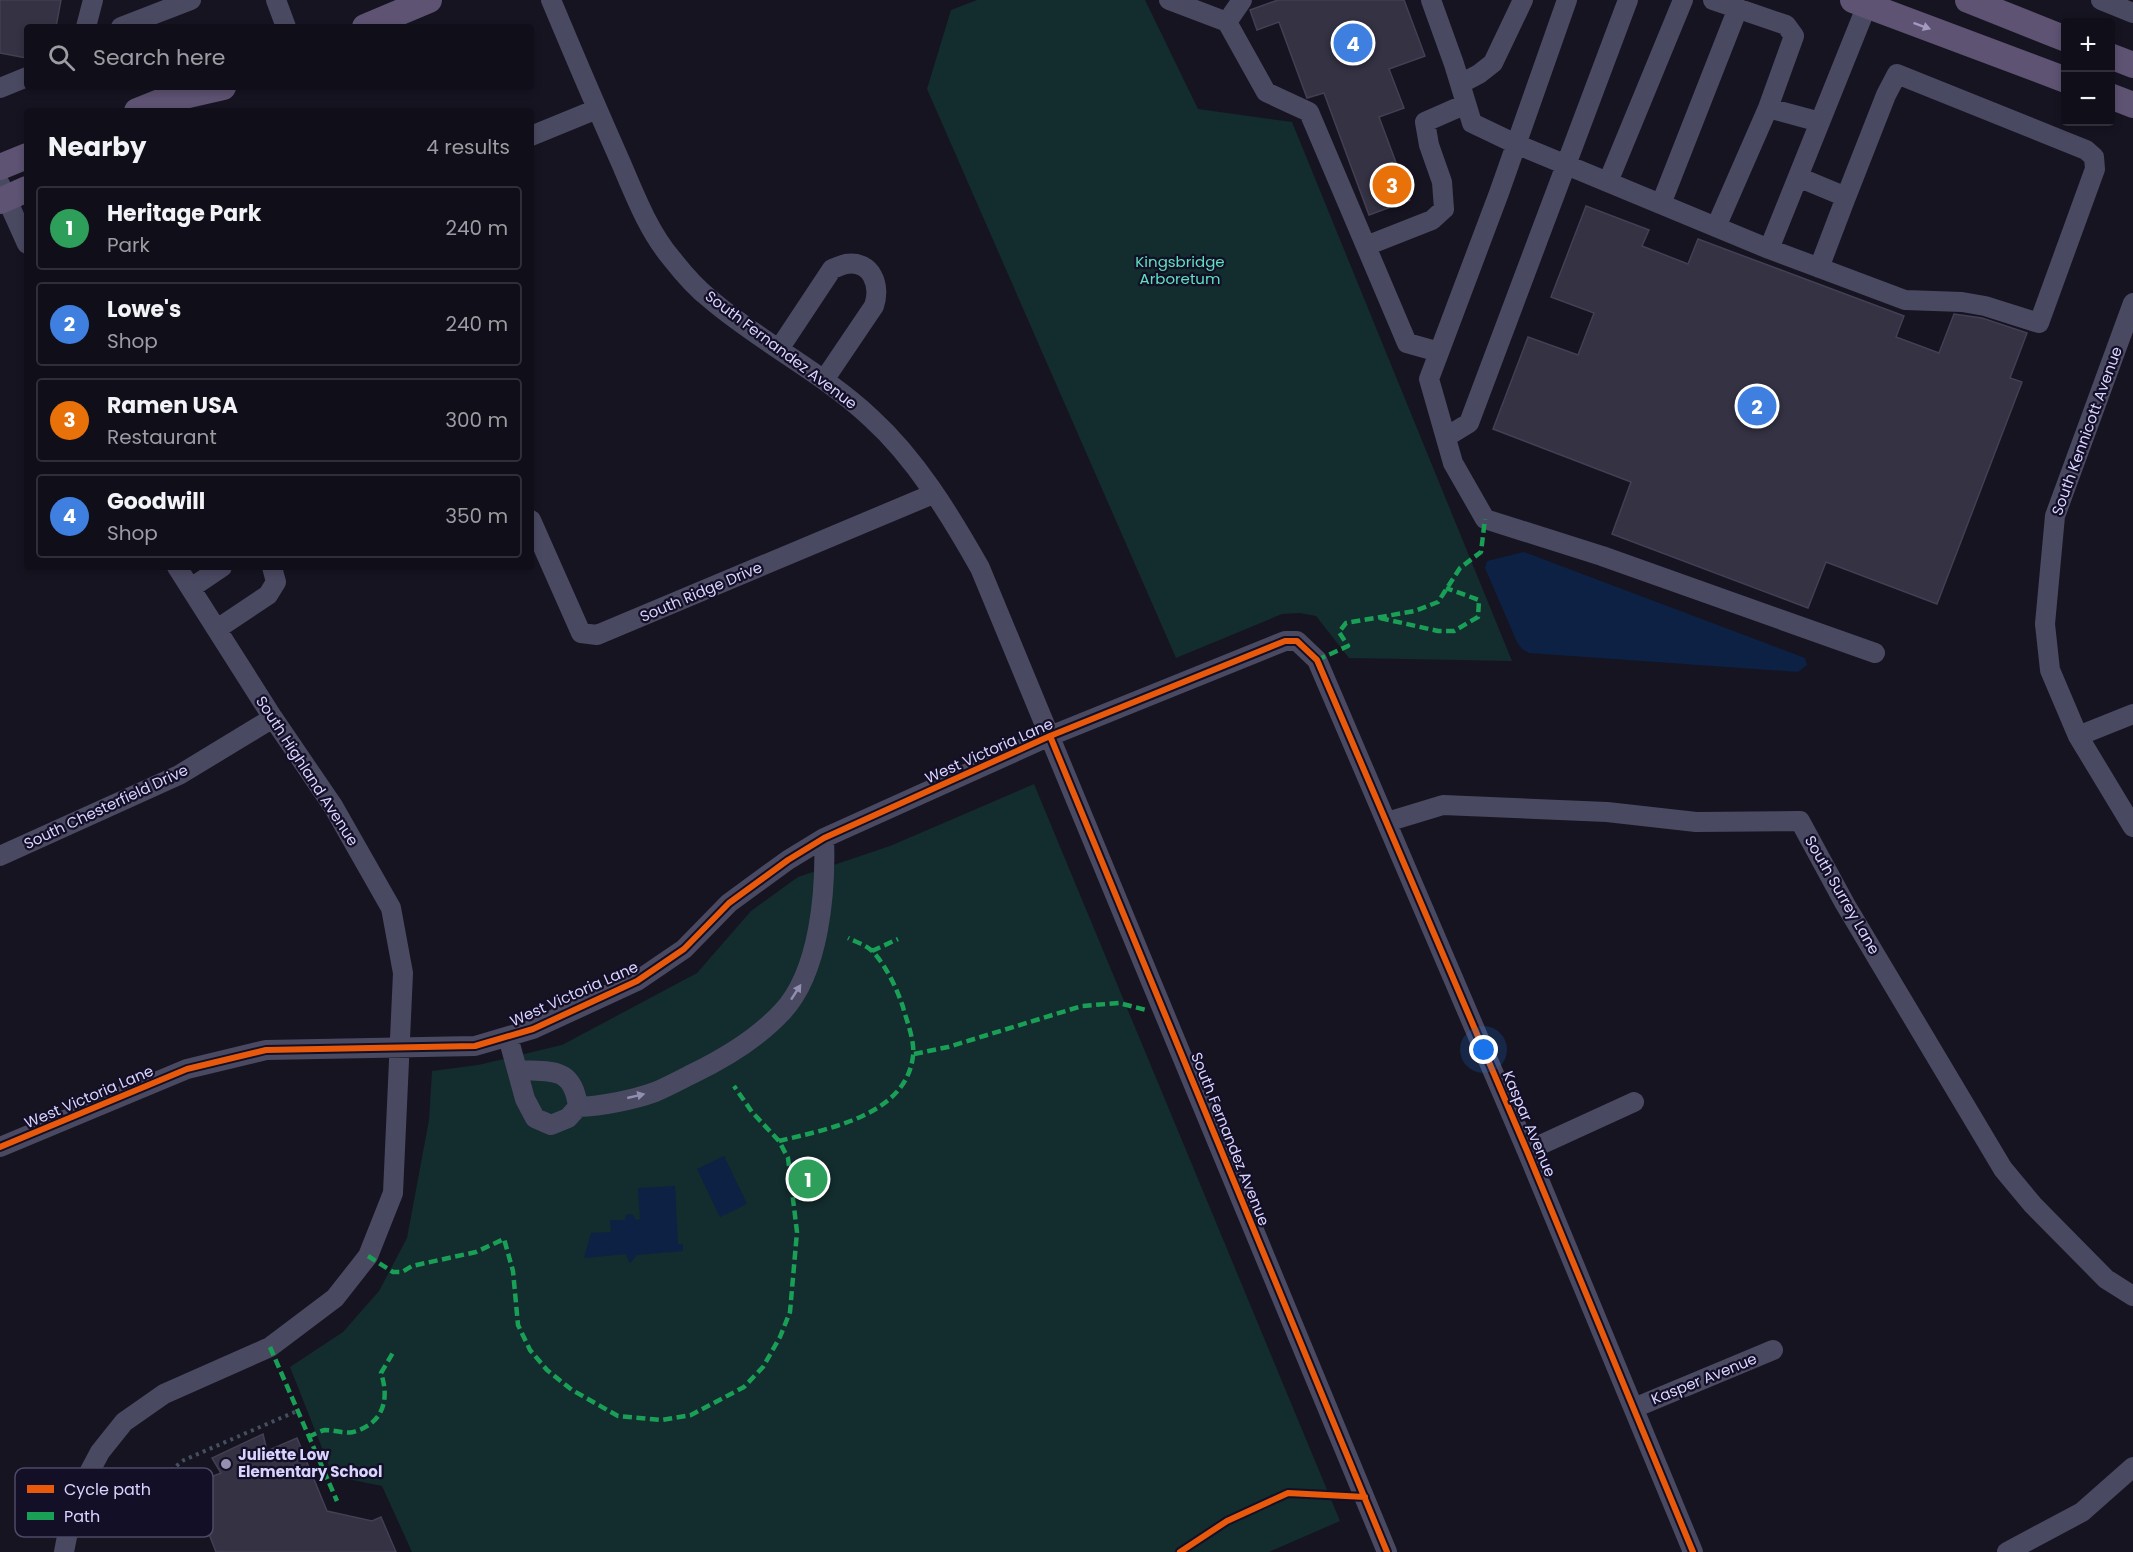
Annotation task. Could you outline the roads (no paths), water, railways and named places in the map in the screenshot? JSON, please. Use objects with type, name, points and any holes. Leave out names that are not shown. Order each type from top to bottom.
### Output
[{"type":"main road","points":[[372,24],[429,0]]},
{"type":"main road","points":[[1968,0],[2061,37]]},
{"type":"main road","points":[[1863,2],[2061,78]]},
{"type":"main road","points":[[2115,58],[2133,65]]},
{"type":"main road","points":[[144,108],[162,101],[211,90]]},
{"type":"main road","points":[[191,108],[217,90]]},
{"type":"main road","points":[[2115,98],[2133,105]]},
{"type":"main road","points":[[0,167],[24,157]]},
{"type":"street","points":[[87,24],[93,0]]},
{"type":"street","points":[[129,24],[191,0]]},
{"type":"street","points":[[276,0],[285,24]]},
{"type":"street","name":"South Fernandez Avenue","points":[[551,0],[644,215],[671,258],[709,298],[824,380],[871,418],[904,454],[957,528],[980,568],[1387,1552]]},
{"type":"street","points":[[1169,0],[1227,21],[1266,92],[1309,112],[1407,342],[1439,352]]},
{"type":"street","points":[[1227,21],[1242,0]]},
{"type":"street","points":[[1431,0],[1472,123],[1516,144],[1716,227],[1770,249],[1905,300],[1962,302],[1985,306],[2039,323],[2095,169],[2094,157],[2086,150],[1897,74],[1886,95],[1819,267]]},
{"type":"street","points":[[1460,84],[1493,63],[1523,0]]},
{"type":"street","points":[[1567,0],[1429,380],[1453,463],[1485,519],[1602,556],[1875,653]]},
{"type":"street","points":[[1446,436],[1469,423],[1628,0]]},
{"type":"street","points":[[1608,182],[1683,0]]},
{"type":"street","points":[[1713,0],[1786,25],[1794,36],[1768,108],[1716,227]]},
{"type":"street","points":[[2100,0],[2133,13]]},
{"type":"street","points":[[1770,249],[1820,122],[1863,2]]},
{"type":"street","points":[[1660,204],[1738,8]]},
{"type":"street","points":[[0,88],[24,78]]},
{"type":"street","points":[[1366,246],[1432,220],[1444,209],[1442,182],[1428,146],[1425,122],[1467,104]]},
{"type":"street","points":[[1768,108],[1820,122]]},
{"type":"street","points":[[534,135],[597,109]]},
{"type":"street","points":[[1798,177],[1846,197]]},
{"type":"street","points":[[9,193],[24,236]]},
{"type":"street","points":[[779,349],[832,269],[846,264],[858,264],[868,270],[876,281],[878,296],[874,306],[824,380]]},
{"type":"street","name":"South Kennicott Avenue","points":[[2133,303],[2055,516],[2049,567],[2046,635],[2050,670],[2078,736],[2133,827]]},
{"type":"street","name":"South Ridge Drive","points":[[534,527],[581,633],[597,635],[933,494]]},
{"type":"street","name":"South Highland Avenue","points":[[92,1468],[100,1452],[124,1422],[164,1394],[270,1347],[335,1298],[368,1256],[393,1193],[403,973],[391,908],[333,806],[273,718],[179,570]]},
{"type":"street","points":[[191,588],[218,570]]},
{"type":"street","points":[[217,629],[268,595],[276,582],[273,570]]},
{"type":"street","name":"West Victoria Lane","points":[[0,1147],[187,1069],[266,1050],[475,1046],[533,1029],[637,981],[684,949],[729,903],[788,860],[824,838],[1050,736],[1285,640],[1297,641],[1303,646]]},
{"type":"street","name":"Kaspar Avenue","points":[[1303,646],[1317,660],[1387,822],[1527,1151],[1693,1552]]},
{"type":"street","points":[[2078,736],[2133,714]]},
{"type":"street","name":"South Chesterfield Drive","points":[[0,856],[179,775],[273,718]]},
{"type":"street","name":"South Surrey Lane","points":[[1387,822],[1443,805],[1607,812],[1696,822],[1800,821],[1845,904],[2003,1169],[2033,1205],[2082,1256],[2106,1279],[2133,1296]]},
{"type":"street","points":[[508,1036],[525,1099],[535,1118],[551,1125],[568,1118],[579,1107],[594,1107],[654,1092],[713,1064],[748,1042],[784,1011],[803,980],[816,939],[823,903],[824,838]]},
{"type":"street","points":[[518,1070],[559,1072],[569,1078],[577,1093],[579,1107]]},
{"type":"street","points":[[1527,1151],[1634,1102]]},
{"type":"street","name":"Kasper Avenue","points":[[1634,1408],[1773,1350]]},
{"type":"street","points":[[2007,1552],[2082,1512],[2133,1467]]},
{"type":"street","name":"South Highland Avenue","points":[[64,1552],[67,1537]]},
{"type":"water","points":[[1524,552],[1805,658],[1807,665],[1798,672],[1529,653],[1517,642],[1485,568],[1487,561]]},
{"type":"water","points":[[724,1156],[747,1204],[720,1217],[697,1169]]},
{"type":"water","points":[[675,1186],[678,1244],[683,1244],[683,1251],[637,1255],[630,1263],[626,1254],[584,1258],[591,1233],[611,1232],[610,1220],[625,1220],[626,1215],[633,1215],[636,1220],[640,1219],[638,1188]]},
{"type":"place","name":"Goodwill","points":[[1353,43]]},
{"type":"place","name":"Ramen USA","points":[[1392,185]]},
{"type":"place","name":"Lowe's","points":[[1757,406]]},
{"type":"place","name":"Heritage Park","points":[[808,1179]]},
{"type":"place","name":"Juliette Low Elementary School","points":[[226,1464]]},
{"type":"park label","name":"Kingsbridge Arboretum","points":[[1180,270]]}]
